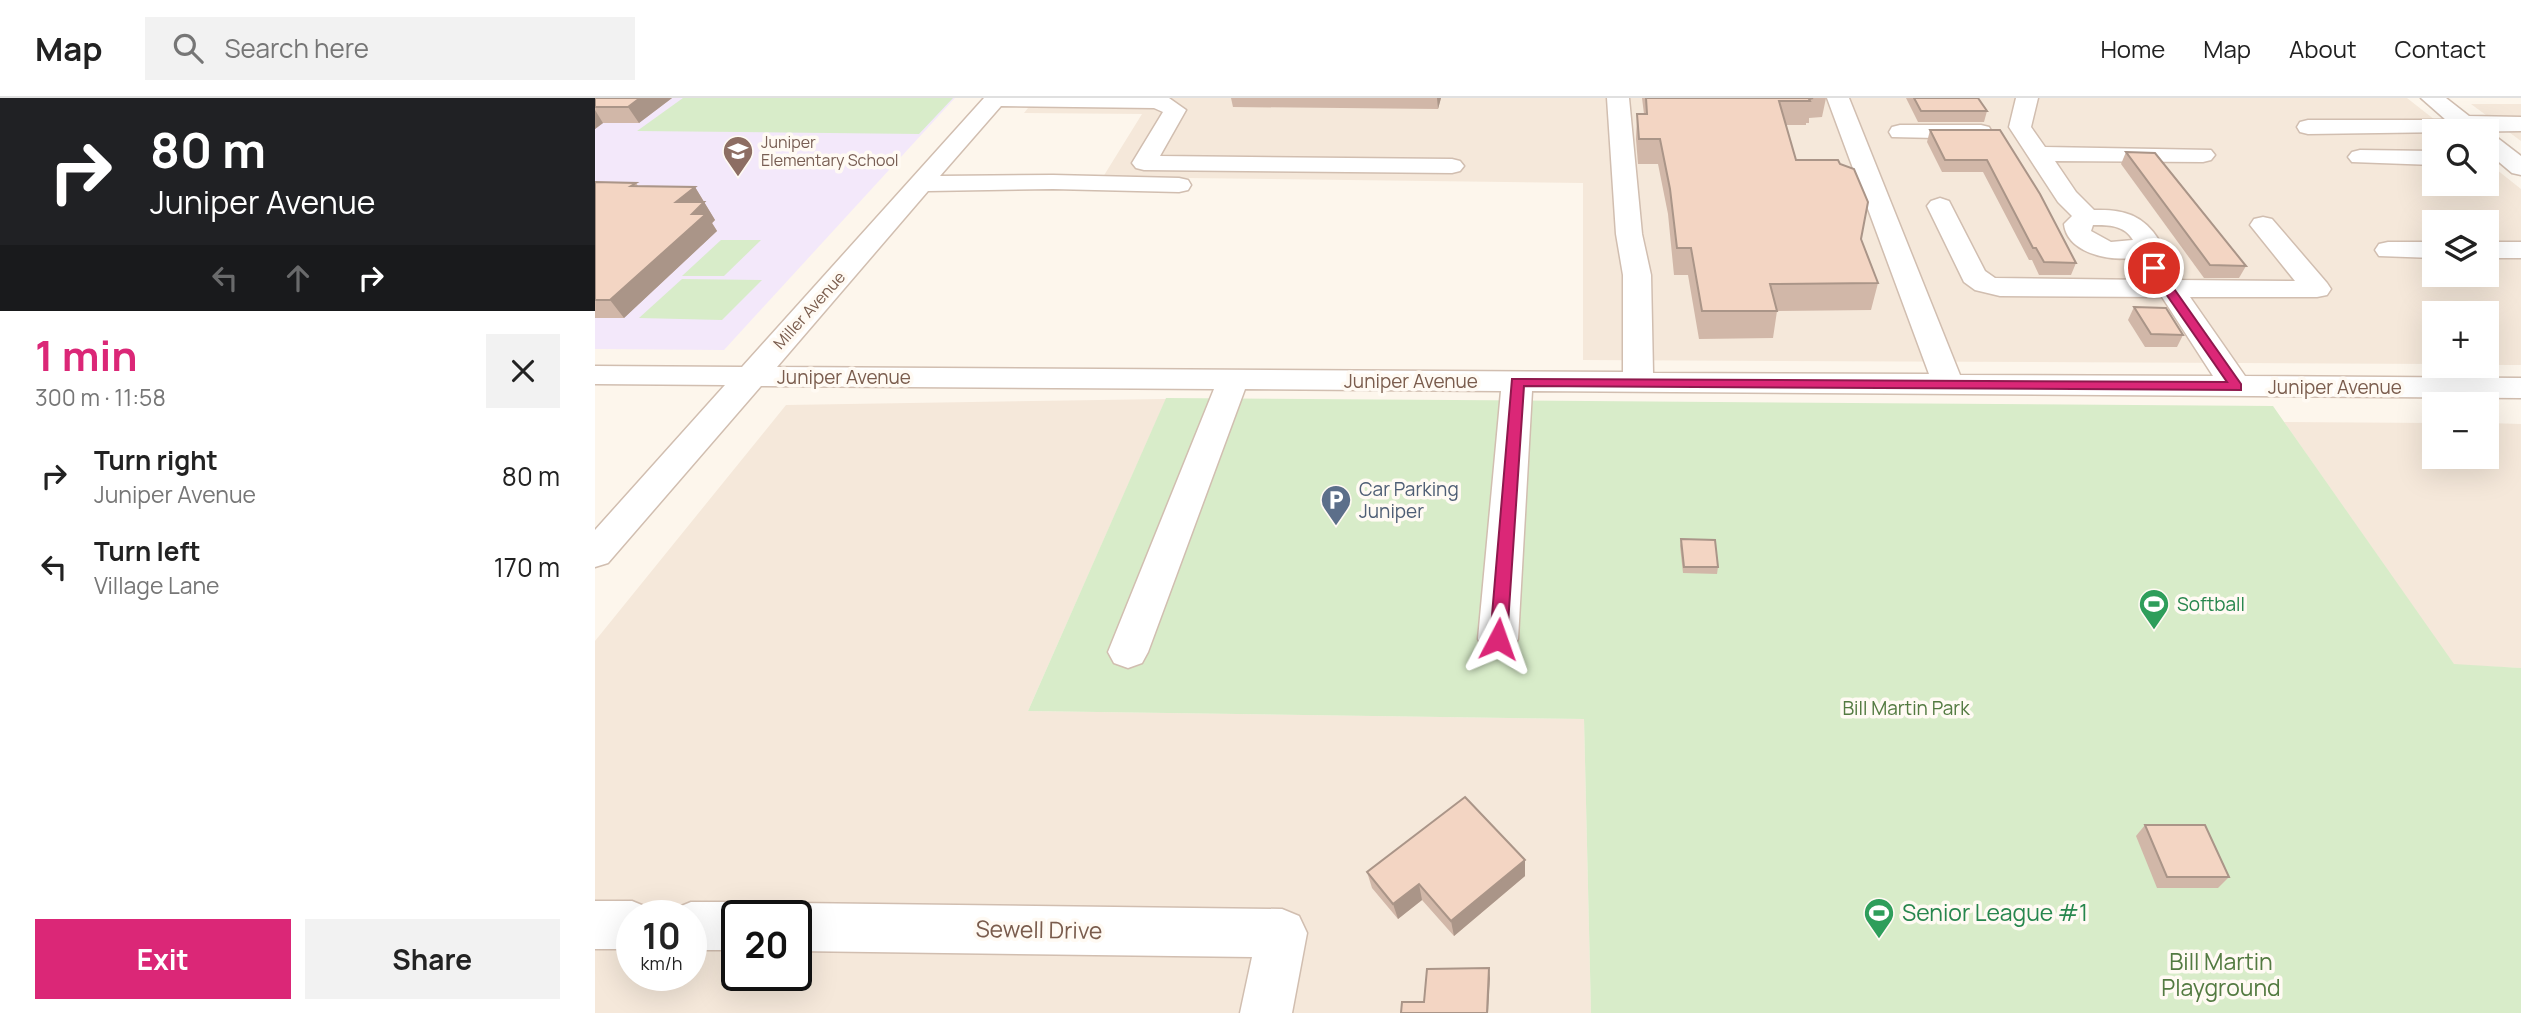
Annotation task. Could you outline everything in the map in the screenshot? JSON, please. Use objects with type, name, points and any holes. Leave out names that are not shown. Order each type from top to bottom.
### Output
[{"type":"street","points":[[1618,98],[1629,234],[1637,275],[1638,383]]},
{"type":"street","points":[[1839,98],[1949,385]]},
{"type":"street","points":[[2027,98],[2020,118],[2024,132],[2067,197],[2088,218],[2109,217],[2131,223],[2144,234],[2146,240],[2137,249],[2170,288],[2236,387]]},
{"type":"street","points":[[2432,98],[2459,119]]},
{"type":"street","points":[[996,99],[1159,101],[1175,110],[1143,163],[1452,166]]},
{"type":"street","name":"Miller Avenue","points":[[595,554],[996,99]]},
{"type":"street","points":[[2499,127],[2521,124]]},
{"type":"street","points":[[2308,127],[2422,130]]},
{"type":"street","points":[[1900,132],[2024,132]]},
{"type":"street","points":[[2037,154],[2203,155]]},
{"type":"street","points":[[2360,157],[2422,158]]},
{"type":"street","points":[[920,184],[1053,182],[1201,186]]},
{"type":"street","points":[[1940,206],[1974,276],[1985,284],[2000,288],[2317,289],[2263,225]]},
{"type":"street","points":[[2388,250],[2422,250]]},
{"type":"street","points":[[2499,250],[2521,250]]},
{"type":"street","name":"Juniper Avenue","points":[[595,375],[2521,388]]},
{"type":"street","points":[[1128,652],[1233,380]]},
{"type":"street","points":[[1498,639],[1517,382]]},
{"type":"street","points":[[595,925],[616,925]]},
{"type":"street","name":"Sewell Drive","points":[[812,927],[1282,933],[1266,1013]]},
{"type":"shaded area","name":"Juniper Elementary School","points":[[595,98],[955,98],[724,350],[595,349]]},
{"type":"shaded area","points":[[1036,98],[2407,98],[2434,119],[2422,119],[2422,196],[2499,196],[2499,172],[2521,189],[2521,365],[2499,365],[2499,301],[2422,301],[2422,364],[1583,360],[1583,183],[1103,177],[1142,114],[1024,113]]},
{"type":"shaded area","points":[[2471,104],[2521,104],[2521,141],[2499,125],[2499,119],[2491,119]]},
{"type":"shaded area","points":[[1166,399],[1028,711],[1584,719],[1591,1013],[595,1013],[595,641],[786,405]]},
{"type":"shaded area","points":[[2284,422],[2422,423],[2422,469],[2499,469],[2499,423],[2521,424],[2521,668],[2454,665]]},
{"type":"green space","points":[[683,98],[953,98],[919,134],[637,131]]},
{"type":"green space","points":[[721,240],[761,240],[724,276],[682,276]]},
{"type":"green space","points":[[682,279],[762,280],[722,320],[639,318]]},
{"type":"green space","name":"Bill Martin Park","points":[[1166,398],[2273,406],[2454,664],[2521,668],[2521,1013],[1591,1013],[1584,719],[1028,711]]},
{"type":"building","points":[[595,98],[640,98],[628,107],[595,107]]},
{"type":"building","points":[[1646,98],[1813,98],[1809,99],[1810,101],[1779,101],[1796,160],[1838,160],[1840,164],[1854,169],[1868,202],[1861,239],[1878,283],[1770,284],[1777,311],[1702,311],[1691,248],[1677,248],[1670,189],[1660,139],[1639,139],[1637,114],[1647,114]]},
{"type":"building","points":[[1914,98],[1978,98],[1987,111],[1921,111]]},
{"type":"building","points":[[1930,130],[2000,130],[2040,194],[2076,263],[2044,262],[2036,248],[2033,248],[1987,160],[1945,160]]},
{"type":"building","points":[[2126,152],[2155,153],[2246,266],[2210,265]]},
{"type":"building","points":[[595,182],[636,183],[631,186],[695,187],[676,202],[704,202],[692,214],[706,214],[610,300],[595,300]]},
{"type":"building","points":[[2134,307],[2166,308],[2183,335],[2151,334]]},
{"type":"building","points":[[1681,539],[1715,540],[1718,567],[1684,567]]},
{"type":"building","points":[[1465,797],[1525,860],[1451,921],[1419,884],[1393,904],[1367,872]]},
{"type":"building","points":[[2145,825],[2205,825],[2229,877],[2167,877]]},
{"type":"building","points":[[1489,968],[1487,1013],[1401,1013],[1402,1002],[1424,1002],[1427,969]]},
{"type":"place","name":"Juniper Elementary School","points":[[738,178]]},
{"type":"place","name":"Car Parking Juniper","points":[[1336,527]]},
{"type":"place","name":"Softball","points":[[2154,631]]},
{"type":"place","name":"Senior League #1","points":[[1879,940]]},
{"type":"route","points":[[1498,639],[1517,382],[2236,387],[2154,268]]},
{"type":"park label","name":"Bill Martin Playground","points":[[2221,975]]}]
